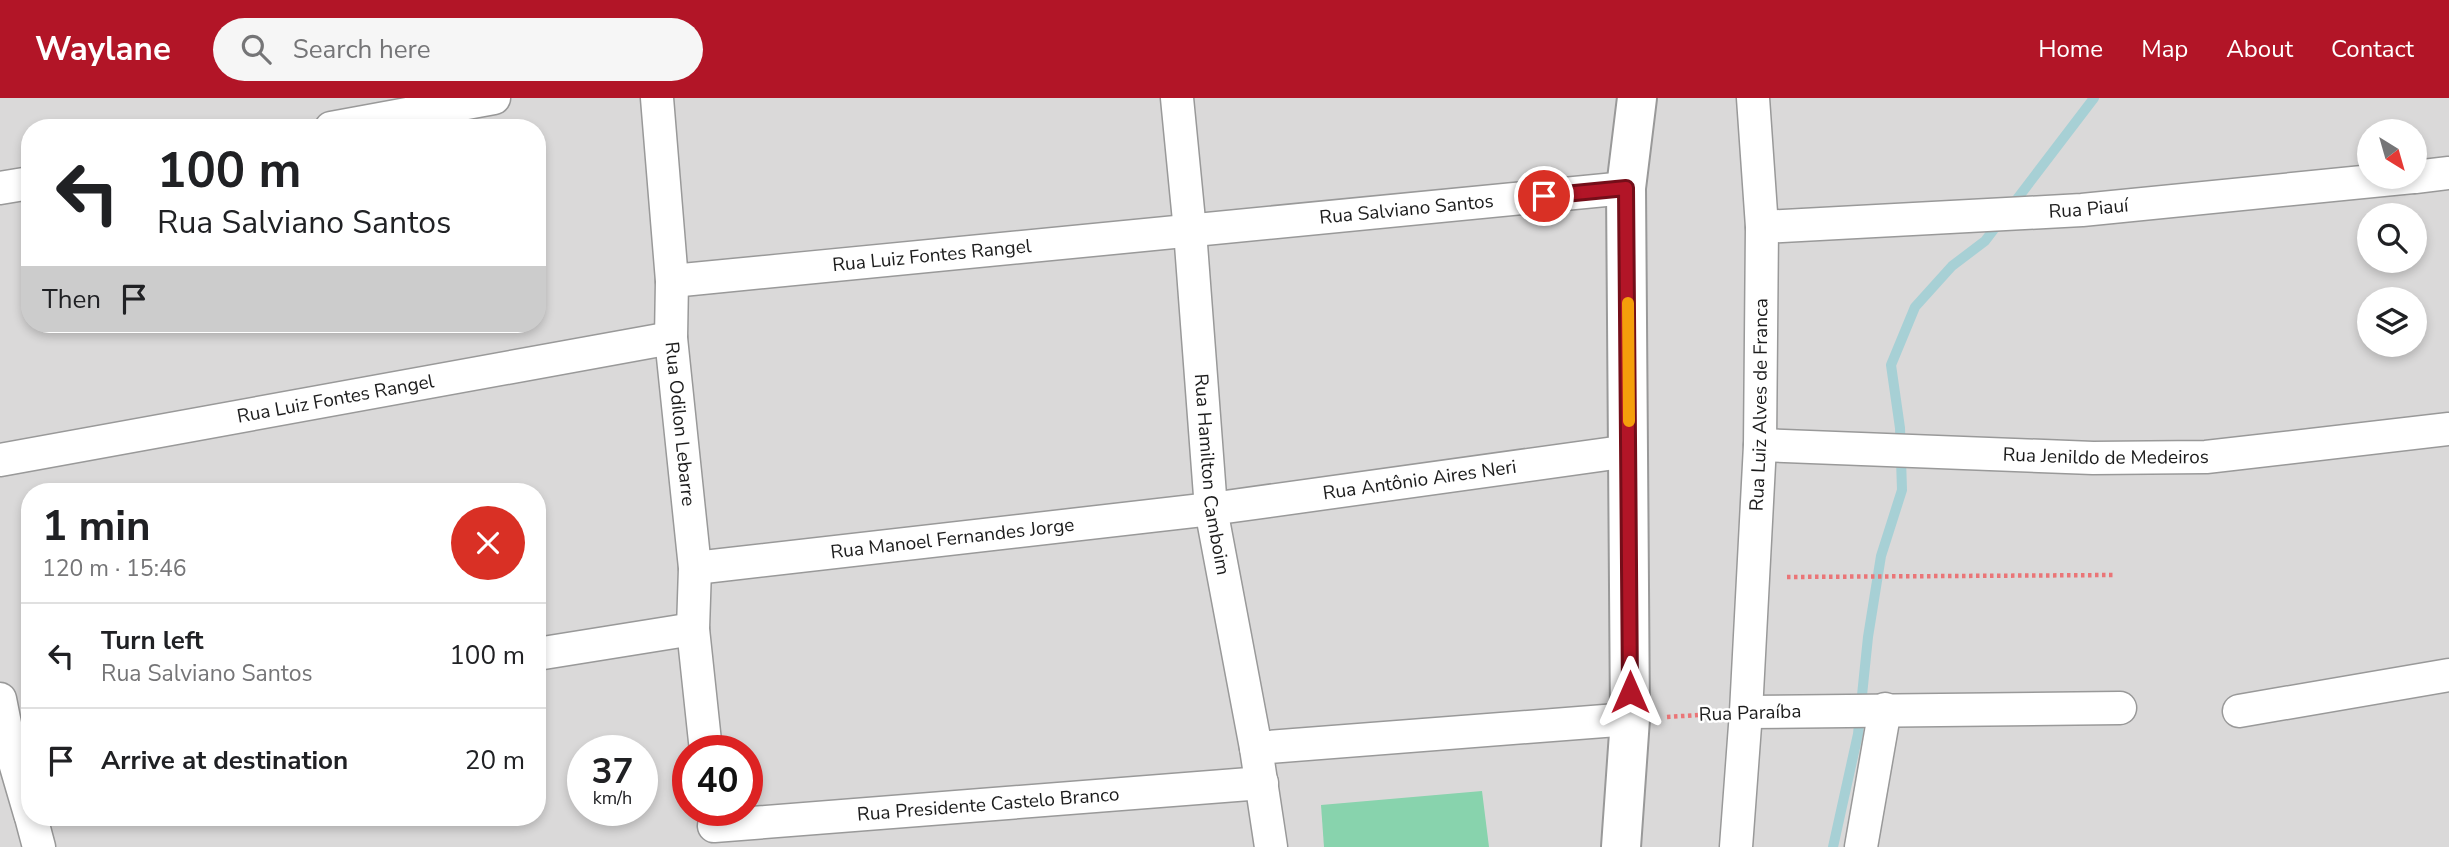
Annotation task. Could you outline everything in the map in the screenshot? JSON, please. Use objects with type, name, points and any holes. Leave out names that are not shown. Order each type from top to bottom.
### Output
[{"type":"street","points":[[380,119],[494,98]]},
{"type":"street","name":"Rua Odilon Lebarre","points":[[657,98],[672,281],[671,338],[695,568],[694,629],[704,735]]},
{"type":"street","name":"Rua Hamilton Camboim","points":[[1177,98],[1211,509],[1256,748],[1271,847]]},
{"type":"street","points":[[1621,847],[1630,719],[1626,188],[1637,98]]},
{"type":"street","name":"Rua Luiz Alves de Franca","points":[[1736,847],[1760,445],[1762,228],[1753,98]]},
{"type":"street","name":"Rua Piauí","points":[[2427,176],[2449,173]]},
{"type":"street","name":"Rua Piauí","points":[[1762,228],[2082,210],[2357,183]]},
{"type":"street","points":[[0,188],[21,184]]},
{"type":"street","name":"Rua Salviano Santos","points":[[1190,231],[1626,188]]},
{"type":"street","name":"Rua Luiz Fontes Rangel","points":[[672,281],[1190,231]]},
{"type":"street","name":"Rua Luiz Fontes Rangel","points":[[0,460],[671,338]]},
{"type":"street","name":"Rua Jenildo de Medeiros","points":[[1760,445],[2093,458],[2206,457],[2449,429]]},
{"type":"street","name":"Rua Antônio Aires Neri","points":[[1211,509],[1629,451]]},
{"type":"street","name":"Rua Manoel Fernandes Jorge","points":[[695,568],[1211,509]]},
{"type":"street","points":[[546,653],[694,629]]},
{"type":"street","points":[[2239,711],[2449,675]]},
{"type":"street","points":[[0,699],[13,738],[21,775]]},
{"type":"street","name":"Rua Paraíba","points":[[1746,712],[2120,708]]},
{"type":"street","points":[[1861,847],[1885,709]]},
{"type":"street","points":[[1256,748],[1630,719]]},
{"type":"street","name":"Rua Presidente Castelo Branco","points":[[714,828],[1262,783]]},
{"type":"street","points":[[33,826],[39,847]]},
{"type":"path","points":[[1753,577],[2115,575]]},
{"type":"path","name":"Rua Paraíba","points":[[1630,719],[1746,712]]},
{"type":"shaded area","points":[[0,98],[2449,98],[2449,847],[0,847]]},
{"type":"green space","points":[[1482,791],[1489,847],[1324,847],[1321,805]]},
{"type":"waterway","points":[[1833,847],[1858,734],[1868,637],[1881,556],[1902,490],[1900,428],[1891,365],[1915,307],[1952,266],[1985,241],[2094,98]]},
{"type":"slow traffic","points":[[1628,303],[1629,421]]},
{"type":"route","points":[[1544,196],[1626,188],[1630,692]]}]
